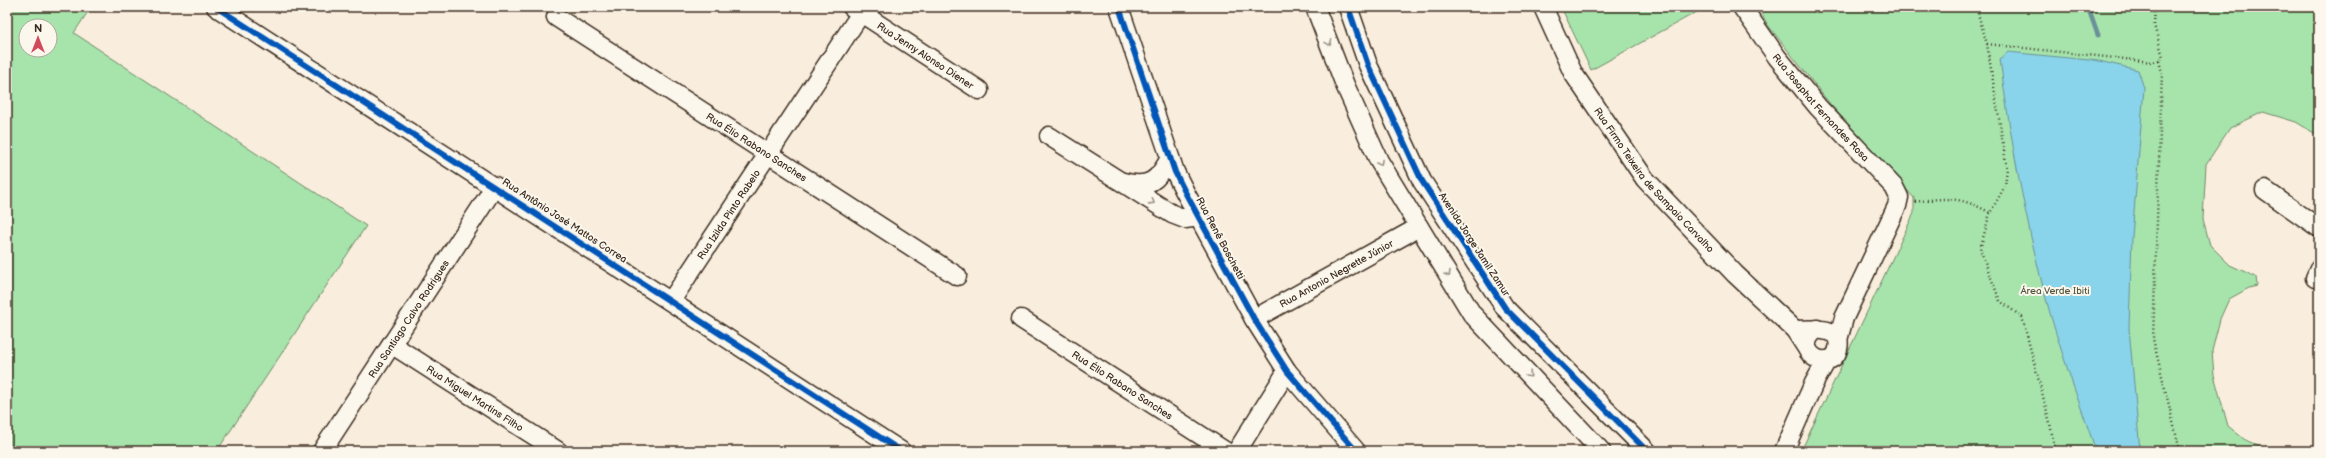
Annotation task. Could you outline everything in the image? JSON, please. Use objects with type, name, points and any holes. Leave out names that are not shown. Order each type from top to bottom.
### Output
[{"type":"street","name":"Rua Antônio José Mattos Correa","points":[[216,7],[495,186],[901,451]]},
{"type":"street","name":"Rua Renê Boschetti","points":[[1119,7],[1175,172],[1199,217],[1254,320],[1287,371],[1356,451]]},
{"type":"street","points":[[1315,7],[1345,85],[1379,161],[1472,314],[1600,451]]},
{"type":"street","name":"Avenida Jorge Jamil Zamur","points":[[1348,7],[1368,65],[1422,181],[1505,308],[1647,451]]},
{"type":"street","name":"Rua Firmo Teixeira de Sampaio Carvalho","points":[[1543,7],[1573,73],[1645,179],[1735,274],[1796,330],[1816,355]]},
{"type":"street","name":"Rua Josaphat Fernandes Rosa","points":[[1742,7],[1777,57],[1818,107],[1894,187],[1899,197],[1897,206]]},
{"type":"street","name":"Rua Jenny Alonso Diener","points":[[859,9],[979,90]]},
{"type":"street","name":"Rua Izilda Pinto Rabelo","points":[[671,301],[768,154],[859,9]]},
{"type":"street","name":"Rua Élio Rabano Sanches","points":[[556,17],[957,276]]},
{"type":"street","points":[[1048,136],[1172,214],[1186,219],[1199,217]]},
{"type":"street","points":[[1119,181],[1137,186],[1154,181],[1170,158]]},
{"type":"street","name":"Rua Santiago Calvo Rodrigues","points":[[322,451],[495,186]]},
{"type":"street","points":[[2265,190],[2319,228]]},
{"type":"street","points":[[1784,451],[1814,383],[1816,355],[1807,342],[1810,335],[1827,333],[1844,318],[1897,206]]},
{"type":"street","name":"Rua Antonio Negrette Júnior","points":[[1254,320],[1419,227]]},
{"type":"street","name":"Rua Élio Rabano Sanches","points":[[1021,319],[1225,451]]},
{"type":"street","points":[[1796,330],[1827,333],[1838,349],[1834,356],[1816,355]]},
{"type":"street","name":"Rua Miguel Martins Filho","points":[[392,344],[558,451]]},
{"type":"street","points":[[1237,451],[1287,371]]},
{"type":"path","points":[[1976,7],[1988,44],[2007,168],[2005,186],[1990,213],[1980,249],[2000,301],[2022,316],[2050,423],[2055,451]]},
{"type":"path","points":[[1988,44],[2152,62],[2159,61],[2163,57],[2154,25],[2156,7]]},
{"type":"path","points":[[2159,61],[2162,72],[2153,340],[2180,451]]},
{"type":"path","points":[[1897,206],[1940,198],[1973,202],[1990,213]]},
{"type":"green space","points":[[7,7],[91,7],[74,33],[366,226],[217,451],[7,451]]},
{"type":"green space","points":[[1561,7],[1706,7],[1591,70]]},
{"type":"green space","name":"Área Verde Ibiti","points":[[1758,7],[2319,7],[2319,136],[2296,122],[2263,112],[2230,128],[2206,164],[2203,219],[2210,245],[2230,265],[2256,277],[2257,286],[2249,288],[2229,299],[2220,319],[2212,351],[2214,375],[2228,426],[2244,439],[2268,451],[1801,451],[1914,213],[1914,198],[1830,104],[1767,24]]},
{"type":"water","points":[[2008,52],[2099,61],[2138,70],[2144,88],[2132,237],[2129,328],[2140,451],[2096,451],[2050,315],[2025,207],[2008,118],[2000,59]]},
{"type":"waterway","points":[[2088,7],[2098,35]]},
{"type":"cycle path","points":[[216,7],[901,451]]},
{"type":"cycle path","points":[[1119,7],[1175,172],[1185,192],[1254,319],[1287,371],[1356,451]]},
{"type":"cycle path","points":[[1348,7],[1368,65],[1422,181],[1505,308],[1647,451]]}]
